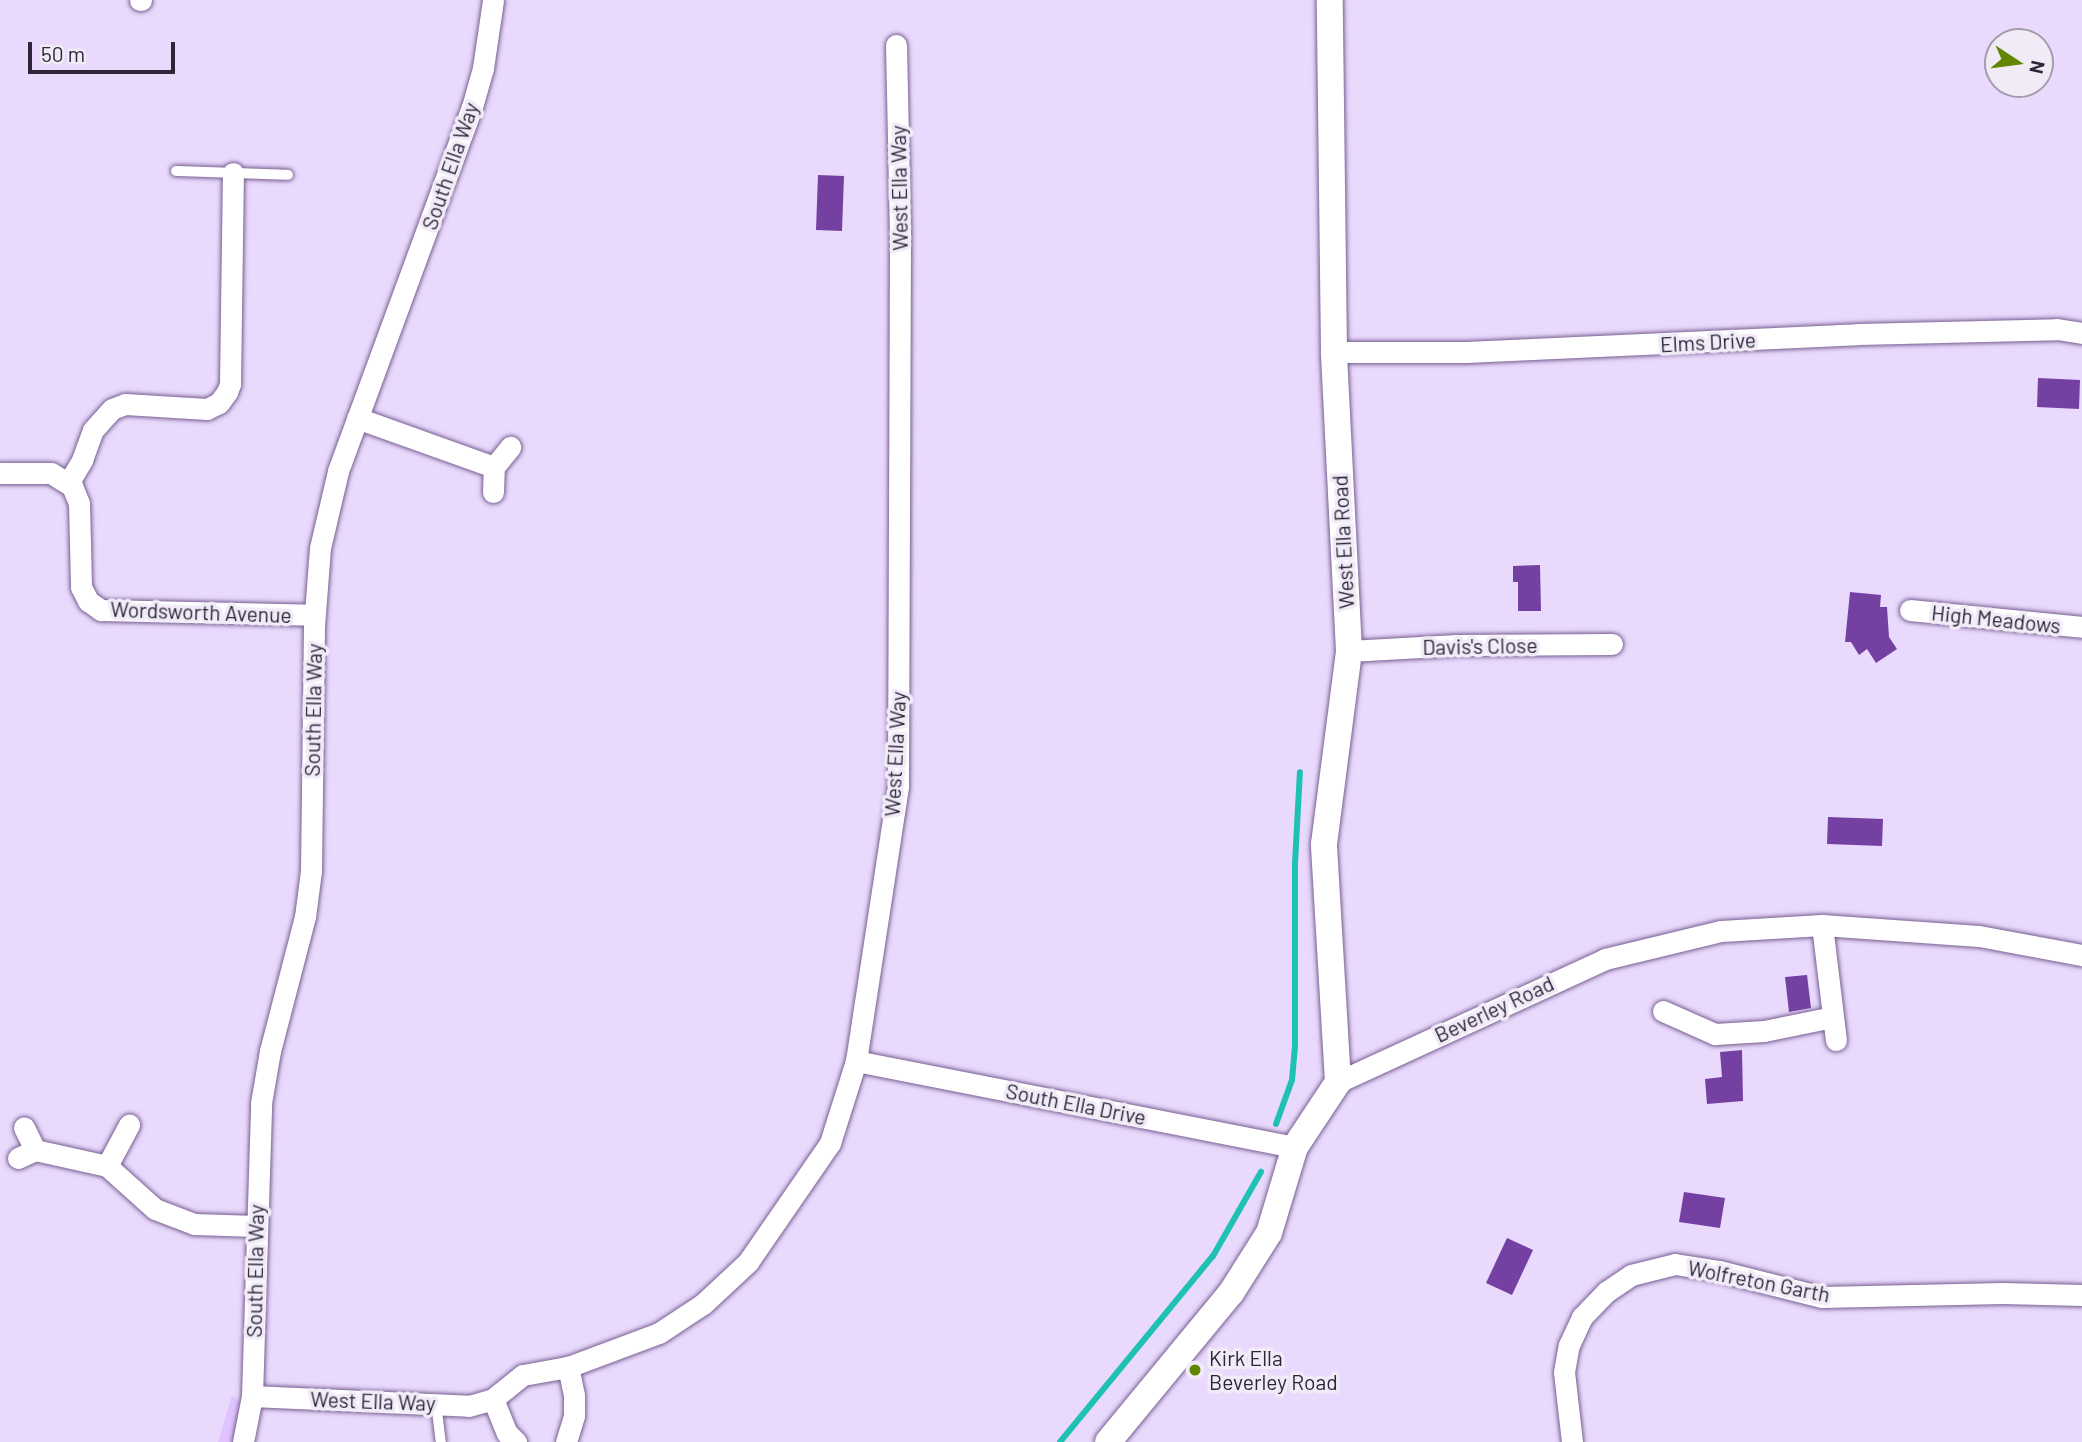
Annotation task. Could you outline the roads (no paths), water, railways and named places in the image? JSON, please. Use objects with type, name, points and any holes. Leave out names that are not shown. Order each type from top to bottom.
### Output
[{"type":"street","name":"South Ella Way","points":[[243,1442],[252,1396],[256,1226],[264,1078],[305,917],[311,871],[314,615],[320,548],[327,511],[357,418],[472,107],[485,55],[493,0]]},
{"type":"street","name":"West Ella Road","points":[[1330,0],[1334,352],[1349,651],[1324,845],[1338,1082]]},
{"type":"street","name":"West Ella Way","points":[[252,1396],[469,1406],[493,1399],[523,1375],[568,1367],[659,1333],[703,1304],[748,1262],[830,1143],[856,1061],[898,786],[901,236],[896,45]]},
{"type":"street","points":[[0,473],[51,473],[69,482],[82,460],[93,430],[112,409],[125,404],[207,408],[219,403],[227,392],[233,173]]},
{"type":"street","name":"Elms Drive","points":[[1334,352],[1466,352],[1898,333],[2057,330],[2082,333]]},
{"type":"street","points":[[357,418],[494,467]]},
{"type":"street","points":[[493,492],[494,467],[510,447]]},
{"type":"street","name":"Wordsworth Avenue","points":[[69,482],[79,503],[81,587],[94,606],[109,611],[314,615]]},
{"type":"street","name":"High Meadows","points":[[1910,610],[2082,627]]},
{"type":"street","name":"Davis's Close","points":[[1349,651],[1457,645],[1612,644]]},
{"type":"street","points":[[1822,925],[1836,1040]]},
{"type":"street","name":"Beverley Road","points":[[1338,1082],[1605,959],[1721,931],[1822,925],[1979,936],[2082,955]]},
{"type":"street","points":[[1677,1012],[1715,1034],[1764,1031],[1833,1017]]},
{"type":"street","name":"South Ella Drive","points":[[856,1061],[1295,1147]]},
{"type":"street","points":[[1108,1442],[1231,1293],[1269,1233],[1295,1147],[1338,1082]]},
{"type":"street","points":[[107,1166],[129,1125]]},
{"type":"street","points":[[24,1127],[26,1154],[107,1166],[155,1209],[194,1224],[256,1226]]},
{"type":"street","name":"Wolfreton Garth","points":[[1572,1442],[1564,1372],[1569,1345],[1582,1317],[1605,1292],[1630,1275],[1675,1264],[1719,1271],[1822,1297],[2003,1293],[2082,1295]]},
{"type":"street","points":[[566,1442],[574,1415],[575,1395],[568,1367]]},
{"type":"street","points":[[493,1399],[507,1433],[516,1442]]},
{"type":"lane","points":[[176,171],[288,175]]},
{"type":"lane","points":[[436,1403],[441,1442]]},
{"type":"waterway","points":[[1276,1124],[1292,1080],[1295,1045],[1295,863],[1300,772]]},
{"type":"waterway","points":[[1060,1442],[1213,1256],[1261,1172]]},
{"type":"place","name":"Kirk Ella Beverley Road","points":[[1195,1370]]}]
